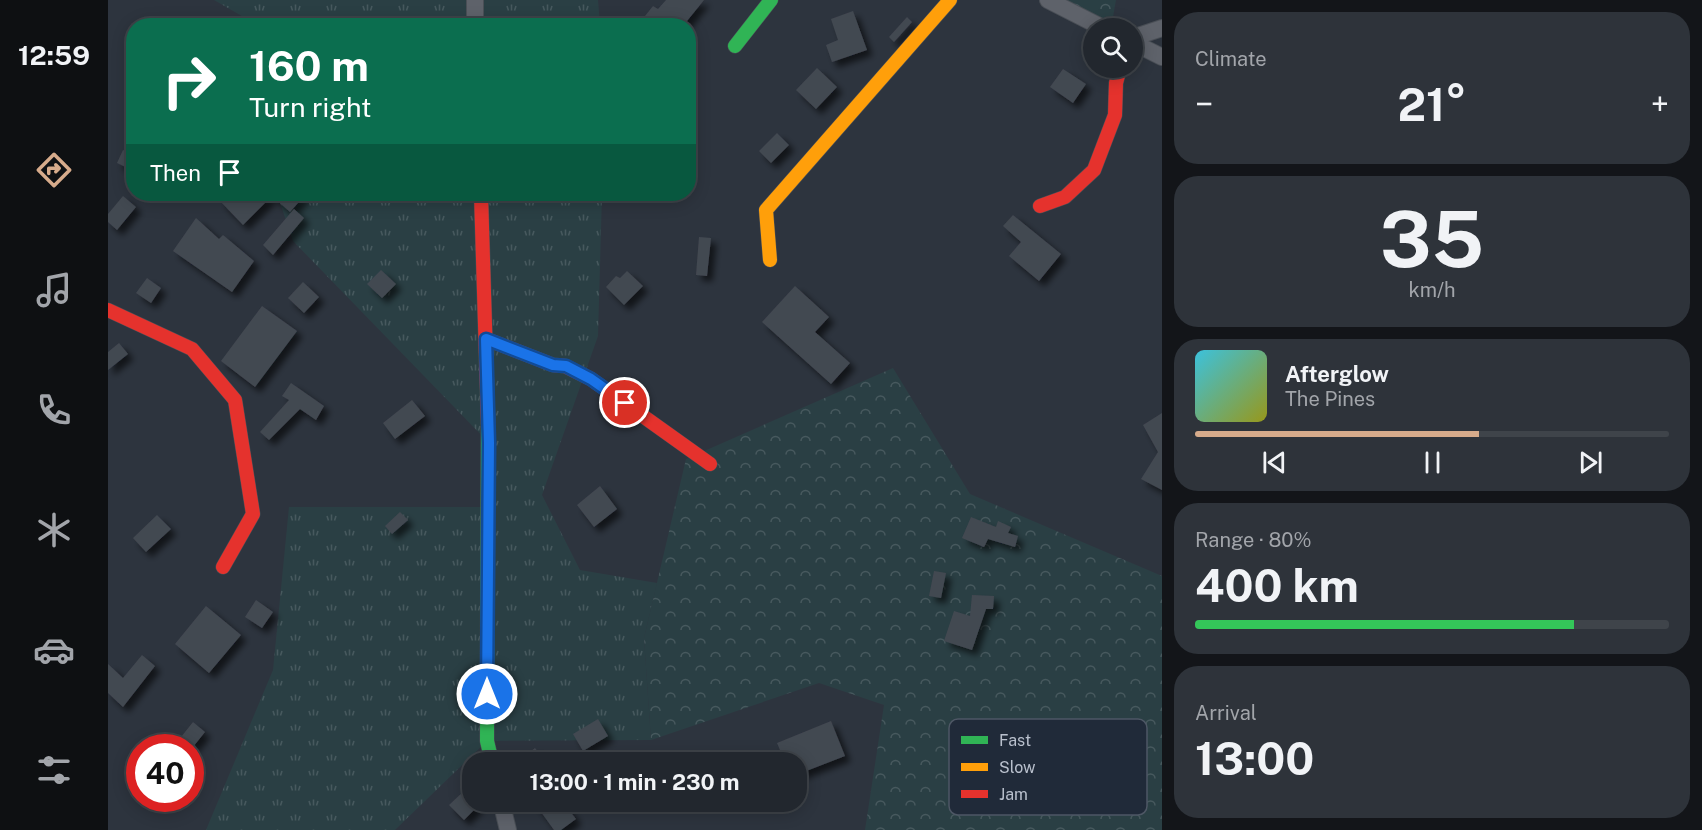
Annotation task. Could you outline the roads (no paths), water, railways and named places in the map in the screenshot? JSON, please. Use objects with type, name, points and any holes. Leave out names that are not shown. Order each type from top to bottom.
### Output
[{"type":"street","points":[[475,0],[475,18]]},
{"type":"street","points":[[735,46],[771,0]]},
{"type":"street","points":[[770,260],[766,210],[950,0]]},
{"type":"street","points":[[1048,0],[1083,18]]},
{"type":"street","points":[[1143,36],[1162,28]]},
{"type":"street","points":[[1143,46],[1162,57]]},
{"type":"street","points":[[1040,206],[1065,197],[1094,170],[1115,115],[1117,78]]},
{"type":"street","points":[[481,201],[489,443],[487,741],[490,752]]},
{"type":"street","points":[[108,310],[192,349],[235,400],[253,514],[223,567]]},
{"type":"street","points":[[486,339],[553,365],[566,366],[591,379],[710,464]]},
{"type":"street","points":[[504,812],[508,830]]}]
